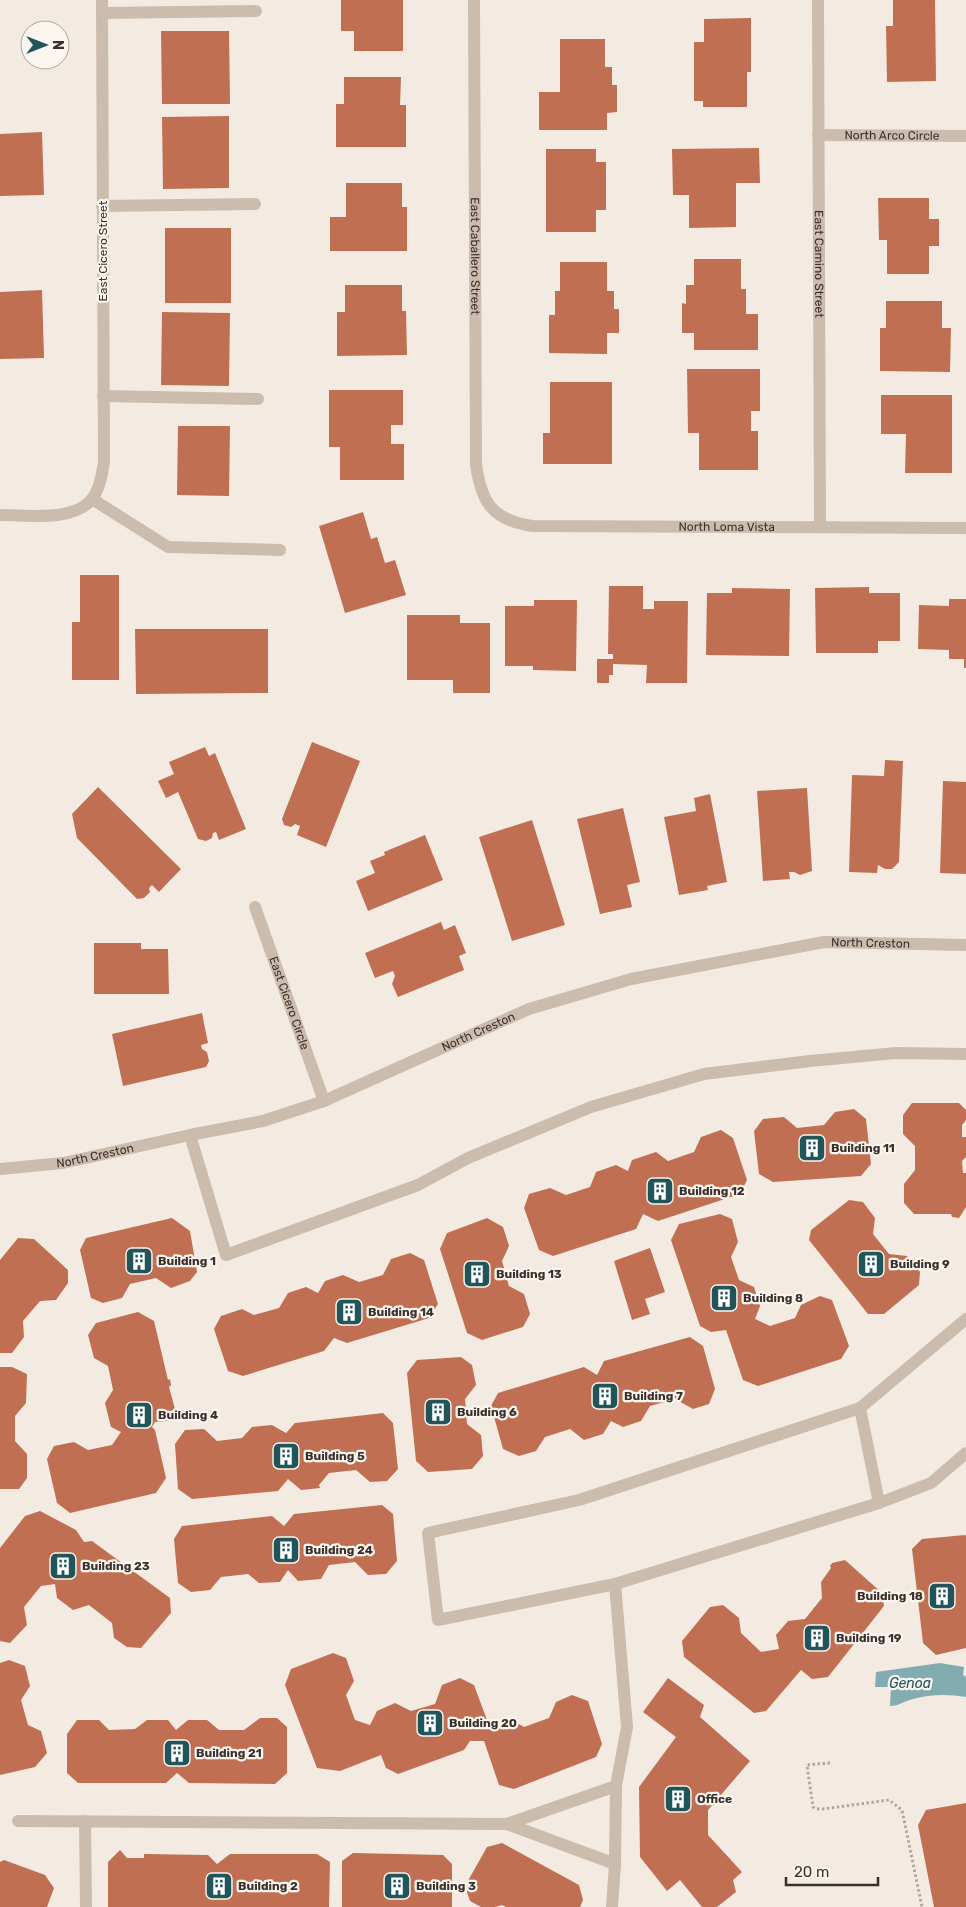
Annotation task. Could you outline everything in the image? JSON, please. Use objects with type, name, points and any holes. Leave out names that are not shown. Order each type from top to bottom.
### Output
[{"type":"street","name":"East Caballero Street","points":[[474,0],[476,464],[478,481],[483,496],[492,509]]},
{"type":"street","name":"East Camino Street","points":[[818,0],[820,528]]},
{"type":"street","points":[[102,6],[256,11]]},
{"type":"street","name":"East Cicero Street","points":[[92,499],[99,487],[104,462],[102,6]]},
{"type":"street","name":"North Arco Circle","points":[[818,135],[966,136]]},
{"type":"street","points":[[102,206],[255,204]]},
{"type":"street","points":[[103,396],[258,398]]},
{"type":"street","points":[[0,515],[58,515],[72,513],[92,499],[168,547],[280,550]]},
{"type":"street","name":"North Loma Vista","points":[[492,509],[510,521],[532,526],[966,528]]},
{"type":"street","name":"East Cicero Circle","points":[[256,907],[324,1101]]},
{"type":"street","name":"North Creston","points":[[0,1169],[63,1163],[263,1121],[324,1101],[529,1009],[632,978],[824,942],[966,945]]},
{"type":"street","points":[[190,1135],[226,1255],[418,1185],[468,1158],[591,1108],[704,1074],[896,1053],[966,1054]]},
{"type":"street","points":[[966,1319],[860,1408],[579,1500],[428,1533],[438,1620],[615,1584],[879,1503],[931,1483],[966,1453]]},
{"type":"street","points":[[860,1408],[879,1503]]},
{"type":"street","points":[[612,1907],[615,1864],[616,1786],[627,1727],[615,1584]]},
{"type":"street","points":[[18,1821],[507,1824],[616,1786]]},
{"type":"street","points":[[85,1821],[86,1907]]},
{"type":"street","points":[[507,1824],[615,1864]]},
{"type":"path","points":[[830,1763],[807,1765],[813,1807],[822,1809],[889,1800],[902,1810],[922,1907]]},
{"type":"water","name":"Genoa","points":[[940,1663],[964,1667],[963,1675],[966,1677],[966,1697],[933,1695],[890,1706],[891,1687],[875,1687],[876,1672]]},
{"type":"building","points":[[341,0],[403,0],[403,51],[354,51],[354,31],[341,31]]},
{"type":"building","points":[[893,0],[935,0],[936,81],[887,82],[886,26],[893,26]]},
{"type":"building","points":[[751,18],[751,72],[747,72],[747,107],[703,107],[703,101],[694,101],[694,42],[704,42],[704,19]]},
{"type":"building","points":[[161,31],[229,31],[230,104],[162,104]]},
{"type":"building","points":[[560,39],[605,39],[605,67],[612,67],[612,85],[617,85],[617,112],[607,113],[607,130],[539,130],[539,92],[560,92]]},
{"type":"building","points":[[344,77],[401,77],[400,105],[406,105],[406,147],[336,147],[336,104],[344,104]]},
{"type":"building","points":[[229,116],[229,188],[163,189],[162,117]]},
{"type":"building","points":[[42,132],[44,195],[0,196],[0,134]]},
{"type":"building","points":[[759,148],[760,183],[736,183],[736,227],[689,228],[689,195],[673,195],[672,149]]},
{"type":"building","points":[[546,149],[596,149],[596,162],[606,162],[606,210],[596,210],[596,232],[546,232]]},
{"type":"building","points":[[346,183],[402,183],[402,207],[407,207],[407,251],[330,251],[330,217],[346,217]]},
{"type":"building","points":[[878,198],[929,198],[929,219],[939,219],[939,246],[929,246],[929,274],[887,274],[887,240],[879,240]]},
{"type":"building","points":[[165,228],[231,228],[231,303],[165,303]]},
{"type":"building","points":[[694,259],[741,259],[741,289],[746,289],[746,314],[758,314],[758,350],[694,350],[694,333],[682,333],[682,303],[686,304],[686,285],[694,285]]},
{"type":"building","points":[[560,262],[607,262],[607,291],[614,291],[614,309],[619,309],[619,333],[607,333],[607,354],[549,353],[549,315],[555,315],[555,291],[560,291]]},
{"type":"building","points":[[345,285],[402,285],[402,311],[406,311],[407,355],[337,356],[337,312],[345,312]]},
{"type":"building","points":[[42,290],[44,358],[0,359],[0,292]]},
{"type":"building","points":[[886,301],[942,301],[942,328],[951,328],[950,372],[880,371],[880,328],[886,328]]},
{"type":"building","points":[[162,312],[230,313],[229,386],[161,385]]},
{"type":"building","points":[[687,369],[760,369],[760,411],[751,411],[751,431],[758,431],[758,470],[699,470],[699,433],[688,433]]},
{"type":"building","points":[[550,382],[612,382],[612,464],[543,464],[543,433],[550,433]]},
{"type":"building","points":[[329,390],[403,390],[403,425],[391,425],[391,444],[404,444],[404,480],[340,480],[340,447],[329,447]]},
{"type":"building","points":[[881,395],[952,395],[952,473],[905,473],[906,434],[881,434]]},
{"type":"building","points":[[178,426],[230,426],[229,496],[177,495]]},
{"type":"building","points":[[363,512],[371,539],[377,537],[385,563],[395,560],[406,595],[345,613],[319,526]]},
{"type":"building","points":[[80,575],[119,575],[119,680],[72,680],[72,622],[80,622]]},
{"type":"building","points":[[609,586],[643,586],[643,609],[654,609],[654,601],[688,601],[687,683],[646,683],[647,665],[613,664],[613,675],[609,675],[609,683],[597,683],[597,659],[613,659],[613,654],[608,654]]},
{"type":"building","points":[[869,587],[869,593],[900,593],[900,641],[878,641],[878,653],[816,653],[815,588]]},
{"type":"building","points":[[732,588],[790,589],[789,656],[706,655],[707,593],[732,593]]},
{"type":"building","points":[[949,599],[966,599],[966,668],[964,668],[964,659],[949,659],[949,650],[918,649],[919,605],[949,606]]},
{"type":"building","points":[[534,600],[577,600],[576,671],[533,670],[533,666],[505,666],[505,606],[534,606]]},
{"type":"building","points":[[407,615],[460,615],[460,623],[490,623],[490,693],[453,693],[453,680],[407,680]]},
{"type":"building","points":[[135,629],[268,629],[268,693],[136,694]]},
{"type":"building","points":[[312,742],[360,761],[326,847],[297,835],[300,826],[295,824],[291,827],[284,825],[282,819]]},
{"type":"building","points":[[205,747],[209,756],[215,753],[246,829],[219,840],[216,832],[213,833],[212,838],[206,841],[198,839],[178,792],[166,798],[158,781],[174,774],[169,762]]},
{"type":"building","points":[[885,760],[903,761],[899,862],[892,869],[885,869],[878,865],[877,873],[849,872],[852,775],[884,776]]},
{"type":"building","points":[[943,781],[966,782],[966,874],[940,873]]},
{"type":"building","points":[[98,787],[181,869],[159,892],[152,885],[149,888],[150,892],[144,898],[137,899],[77,838],[72,814]]},
{"type":"building","points":[[807,788],[812,871],[800,875],[789,872],[790,879],[763,881],[757,791]]},
{"type":"building","points":[[710,794],[727,882],[707,886],[708,890],[679,895],[664,817],[696,811],[694,798]]},
{"type":"building","points":[[623,808],[640,882],[627,885],[632,907],[600,914],[577,819]]},
{"type":"building","points":[[532,820],[565,925],[512,941],[479,837]]},
{"type":"building","points":[[425,835],[443,880],[368,911],[356,881],[375,873],[370,861],[385,855],[384,852]]},
{"type":"building","points":[[441,922],[444,930],[455,925],[466,953],[459,956],[464,970],[398,997],[392,984],[395,976],[393,971],[375,978],[365,953]]},
{"type":"building","points":[[94,943],[141,943],[141,949],[168,949],[169,994],[94,994]]},
{"type":"building","points":[[202,1013],[208,1043],[201,1045],[202,1049],[207,1052],[209,1061],[206,1067],[123,1086],[112,1034]]},
{"type":"building","points":[[912,1103],[959,1103],[966,1110],[966,1120],[962,1125],[962,1137],[966,1137],[966,1157],[962,1161],[963,1173],[966,1173],[966,1207],[959,1218],[952,1217],[951,1214],[914,1214],[904,1203],[904,1184],[915,1170],[915,1146],[903,1134],[903,1115]]},
{"type":"building","name":"Building 11","points":[[854,1109],[866,1119],[871,1164],[861,1176],[773,1182],[759,1174],[754,1131],[763,1119],[784,1117],[797,1128],[824,1125],[835,1112]]},
{"type":"building","name":"Building 12","points":[[721,1130],[733,1138],[747,1180],[740,1194],[658,1221],[643,1214],[636,1229],[553,1256],[539,1250],[524,1208],[529,1194],[550,1188],[566,1195],[590,1187],[596,1172],[616,1165],[628,1171],[632,1160],[656,1152],[668,1161],[694,1152],[701,1137]]},
{"type":"building","name":"Building 9","points":[[849,1200],[863,1202],[875,1218],[873,1234],[889,1254],[907,1256],[920,1272],[919,1285],[884,1314],[868,1314],[809,1240],[811,1230]]},
{"type":"building","name":"Building 8","points":[[720,1214],[732,1219],[738,1242],[731,1257],[739,1280],[754,1287],[760,1306],[755,1319],[770,1326],[795,1318],[801,1305],[820,1296],[832,1300],[849,1346],[841,1359],[758,1386],[743,1380],[726,1330],[711,1332],[700,1326],[671,1240],[679,1224]]},
{"type":"building","name":"Building 1","points":[[172,1218],[190,1231],[197,1272],[190,1281],[171,1288],[156,1278],[130,1284],[122,1298],[103,1303],[91,1298],[80,1250],[86,1238]]},
{"type":"building","name":"Building 13","points":[[487,1218],[503,1227],[509,1246],[502,1261],[509,1286],[524,1294],[530,1314],[523,1327],[482,1340],[467,1333],[440,1249],[447,1233]]},
{"type":"building","points":[[18,1238],[34,1239],[68,1270],[68,1283],[56,1300],[40,1301],[23,1321],[24,1337],[12,1353],[0,1353],[0,1260]]},
{"type":"building","points":[[650,1248],[665,1292],[645,1299],[650,1314],[632,1320],[614,1261]]},
{"type":"building","name":"Building 14","points":[[410,1253],[424,1260],[438,1304],[429,1318],[347,1343],[334,1338],[324,1351],[243,1376],[228,1371],[214,1329],[221,1316],[242,1309],[254,1315],[279,1308],[288,1293],[306,1287],[318,1293],[325,1281],[343,1275],[359,1282],[383,1275],[391,1259]]},
{"type":"building","name":"Building 4","points":[[138,1312],[154,1321],[168,1380],[170,1379],[171,1385],[169,1387],[175,1409],[167,1421],[155,1422],[152,1427],[155,1430],[166,1478],[156,1493],[70,1513],[57,1503],[47,1459],[54,1446],[74,1442],[88,1450],[112,1445],[121,1432],[111,1427],[105,1403],[113,1390],[108,1366],[94,1358],[88,1335],[96,1323]]},
{"type":"building","name":"Building 7","points":[[690,1337],[703,1346],[715,1389],[709,1404],[693,1409],[675,1399],[650,1406],[641,1421],[623,1427],[611,1421],[603,1434],[584,1440],[570,1429],[545,1437],[536,1451],[519,1456],[503,1449],[491,1406],[498,1393],[584,1367],[597,1375],[604,1361]]},
{"type":"building","name":"Building 6","points":[[461,1357],[472,1365],[476,1385],[465,1399],[467,1424],[481,1435],[483,1456],[472,1469],[428,1472],[416,1461],[407,1373],[417,1360]]},
{"type":"building","points":[[0,1367],[12,1367],[27,1374],[26,1403],[15,1416],[15,1441],[27,1454],[27,1478],[19,1489],[0,1489]]},
{"type":"building","name":"Building 5","points":[[383,1413],[393,1423],[398,1469],[387,1481],[370,1482],[356,1470],[329,1473],[319,1485],[320,1488],[301,1490],[288,1479],[278,1491],[192,1499],[178,1489],[175,1444],[185,1430],[204,1429],[217,1441],[242,1438],[252,1427],[272,1425],[286,1433],[295,1423]]},
{"type":"building","name":"Building 24","points":[[382,1505],[393,1514],[397,1561],[386,1574],[368,1575],[355,1562],[329,1565],[321,1579],[298,1581],[288,1570],[280,1582],[259,1583],[248,1574],[221,1577],[210,1590],[191,1592],[178,1583],[174,1539],[182,1526],[272,1516],[284,1526],[294,1514]]},
{"type":"building","name":"Building 23","points":[[40,1511],[76,1530],[84,1542],[92,1541],[170,1598],[171,1613],[141,1648],[127,1647],[114,1638],[112,1623],[89,1605],[73,1610],[57,1598],[55,1584],[41,1586],[24,1607],[27,1625],[10,1643],[0,1641],[0,1548],[25,1516]]},
{"type":"building","name":"Building 18","points":[[965,1535],[966,1648],[936,1655],[923,1643],[912,1549],[922,1539]]},
{"type":"building","name":"Building 19","points":[[845,1560],[882,1593],[884,1606],[828,1677],[812,1679],[801,1670],[766,1711],[754,1713],[684,1657],[682,1641],[710,1607],[723,1605],[739,1618],[741,1633],[761,1652],[779,1649],[776,1635],[788,1621],[805,1619],[822,1598],[821,1582],[831,1568],[832,1563]]},
{"type":"building","name":"Building 20","points":[[333,1653],[346,1658],[354,1681],[346,1695],[355,1720],[370,1725],[377,1711],[395,1703],[411,1711],[435,1704],[442,1685],[460,1678],[474,1685],[490,1728],[512,1720],[524,1727],[549,1718],[556,1702],[572,1695],[588,1701],[602,1744],[596,1757],[514,1789],[499,1785],[484,1741],[470,1741],[464,1750],[398,1774],[386,1768],[381,1755],[340,1771],[317,1768],[285,1685],[291,1669]]},
{"type":"building","points":[[9,1660],[25,1666],[30,1686],[21,1700],[28,1725],[41,1731],[47,1753],[35,1767],[0,1775],[0,1663]]},
{"type":"building","name":"Office","points":[[668,1678],[704,1705],[700,1717],[750,1761],[708,1810],[708,1835],[742,1872],[733,1880],[736,1892],[717,1907],[702,1907],[680,1880],[667,1891],[640,1857],[639,1787],[676,1737],[643,1712]]},
{"type":"building","name":"Building 21","points":[[260,1718],[277,1718],[287,1727],[287,1773],[275,1784],[189,1783],[177,1773],[166,1783],[78,1783],[67,1773],[67,1734],[77,1720],[99,1720],[109,1730],[135,1729],[147,1720],[168,1720],[176,1730],[188,1720],[207,1720],[219,1730],[244,1730]]},
{"type":"building","points":[[966,1803],[966,1907],[934,1907],[918,1825],[926,1810]]},
{"type":"building","points":[[502,1843],[579,1885],[583,1900],[580,1907],[506,1907],[502,1905],[481,1907],[470,1901],[465,1886],[487,1847]]},
{"type":"building","name":"Building 2","points":[[120,1850],[127,1858],[144,1858],[144,1854],[208,1855],[217,1864],[230,1854],[317,1854],[330,1862],[329,1907],[108,1907],[108,1862]]},
{"type":"building","name":"Building 3","points":[[353,1853],[443,1855],[452,1864],[452,1907],[342,1907],[342,1861]]},
{"type":"building","points":[[4,1860],[45,1875],[54,1888],[47,1907],[0,1907],[0,1862]]},
{"type":"place","name":"Building 11","points":[[812,1148]]},
{"type":"place","name":"Building 12","points":[[660,1191]]},
{"type":"place","name":"Building 1","points":[[139,1261]]},
{"type":"place","name":"Building 9","points":[[871,1264]]},
{"type":"place","name":"Building 13","points":[[477,1274]]},
{"type":"place","name":"Building 8","points":[[724,1298]]},
{"type":"place","name":"Building 14","points":[[349,1312]]},
{"type":"place","name":"Building 7","points":[[605,1396]]},
{"type":"place","name":"Building 6","points":[[438,1412]]},
{"type":"place","name":"Building 4","points":[[139,1415]]},
{"type":"place","name":"Building 5","points":[[286,1456]]},
{"type":"place","name":"Building 24","points":[[286,1550]]},
{"type":"place","name":"Building 23","points":[[63,1566]]},
{"type":"place","name":"Building 18","points":[[942,1596]]},
{"type":"place","name":"Building 19","points":[[817,1638]]},
{"type":"place","name":"Building 20","points":[[430,1723]]},
{"type":"place","name":"Building 21","points":[[177,1753]]},
{"type":"place","name":"Office","points":[[678,1799]]},
{"type":"place","name":"Building 2","points":[[219,1886]]},
{"type":"place","name":"Building 3","points":[[397,1886]]}]
